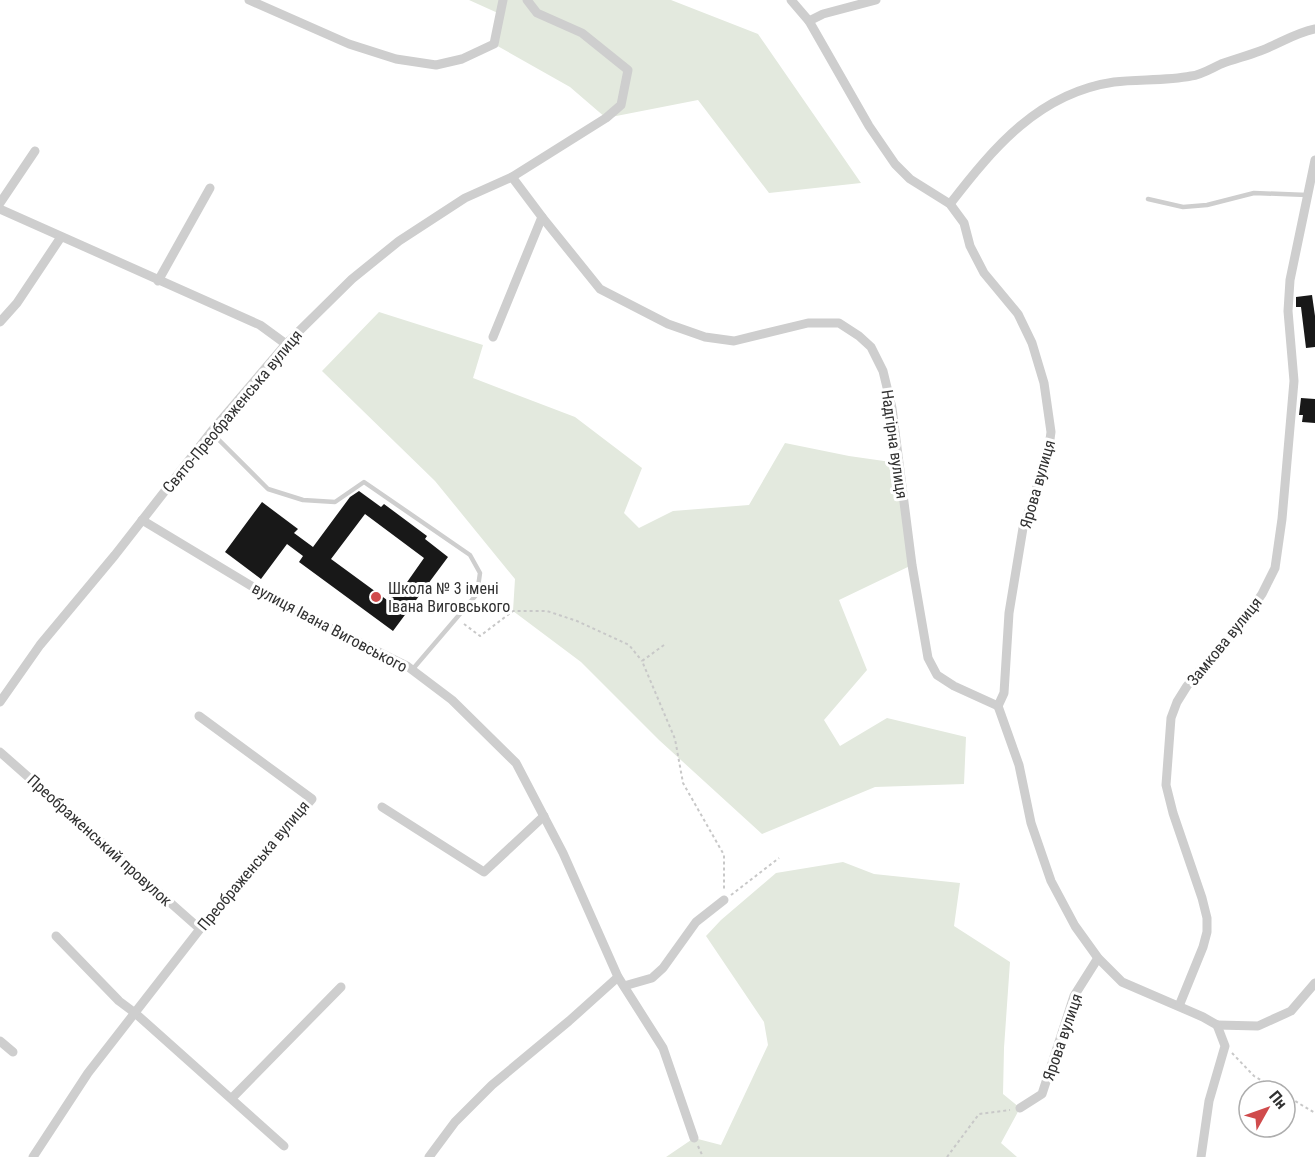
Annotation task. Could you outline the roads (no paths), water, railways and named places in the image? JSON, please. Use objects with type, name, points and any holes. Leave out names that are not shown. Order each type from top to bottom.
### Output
[{"type":"street","points":[[249,0],[349,44],[396,59],[436,65],[462,59],[494,44],[503,0]]},
{"type":"street","name":"Свято-Преображенська вулиця","points":[[0,702],[39,645],[211,432],[286,344],[352,279],[399,241],[465,198],[512,177],[606,118],[621,105],[628,70],[582,33],[537,13],[527,0]]},
{"type":"street","name":"Ярова вулиця","points":[[790,0],[809,21],[869,126],[895,164],[910,178],[950,204],[964,223],[970,246],[984,273],[1018,314],[1032,343],[1044,382],[1051,432],[1048,453],[1023,528],[1009,613],[1004,693],[998,706]]},
{"type":"street","points":[[809,21],[824,14],[876,0]]},
{"type":"street","points":[[950,204],[976,171],[1011,134],[1030,117],[1059,99],[1084,88],[1114,82],[1193,76],[1261,51],[1304,31],[1315,29]]},
{"type":"street","points":[[0,203],[34,151]]},
{"type":"street","name":"Замкова вулиця","points":[[1179,1006],[1203,947],[1207,932],[1207,918],[1166,785],[1171,718],[1177,702],[1187,687],[1199,671],[1218,654],[1241,624],[1262,594],[1275,568],[1282,519],[1294,381],[1288,311],[1290,280],[1315,160]]},
{"type":"street","name":"Надгірна вулиця","points":[[512,177],[600,289],[668,324],[705,337],[734,341],[808,323],[839,323],[871,347],[882,371],[892,408],[912,565],[928,658],[937,675],[954,686],[998,706]]},
{"type":"street","points":[[158,280],[210,188]]},
{"type":"street","points":[[0,209],[260,325],[286,344]]},
{"type":"street","points":[[493,337],[542,217]]},
{"type":"street","points":[[0,322],[16,303],[61,237]]},
{"type":"street","name":"вулиця Івана Виговського","points":[[142,520],[278,602],[412,670],[452,700],[516,763],[544,816],[618,977],[663,1048],[694,1138]]},
{"type":"street","points":[[998,706],[1019,765],[1031,823],[1051,881],[1075,926],[1098,958],[1122,982],[1179,1006],[1216,1025],[1258,1026],[1291,1011],[1315,983]]},
{"type":"street","name":"Преображенська вулиця","points":[[33,1157],[88,1073],[200,929],[312,800],[199,716]]},
{"type":"street","name":"Преображенський провулок","points":[[0,752],[200,929]]},
{"type":"street","points":[[382,807],[484,873],[544,816]]},
{"type":"street","points":[[624,986],[652,978],[663,968],[696,922],[724,900]]},
{"type":"street","points":[[56,936],[119,1001],[284,1146]]},
{"type":"street","name":"Ярова вулиця","points":[[1020,1108],[1042,1094],[1074,996],[1098,958]]},
{"type":"street","points":[[429,1157],[455,1122],[492,1085],[618,977]]},
{"type":"street","points":[[231,1098],[341,987]]},
{"type":"street","points":[[1202,1157],[1209,1101],[1225,1046],[1216,1025]]},
{"type":"street","points":[[0,1041],[13,1052]]},
{"type":"lane","points":[[1148,199],[1183,207],[1207,205],[1254,193],[1307,195]]},
{"type":"lane","points":[[211,432],[268,489],[303,500],[335,502],[364,482],[470,555],[480,573],[477,594],[412,670]]},
{"type":"place","name":"Школа № 3 імені Івана Виговського","points":[[376,597]]}]
